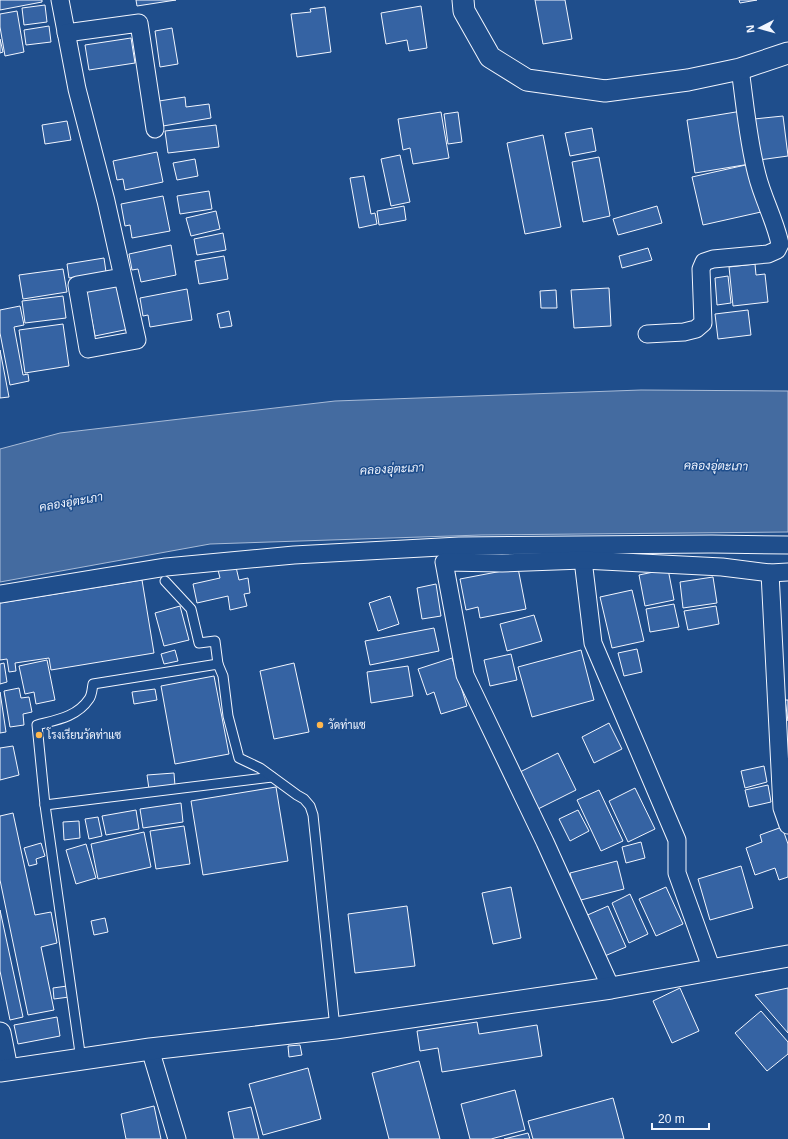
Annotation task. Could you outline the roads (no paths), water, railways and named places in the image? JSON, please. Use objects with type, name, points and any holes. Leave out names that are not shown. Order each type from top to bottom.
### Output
[{"type":"street","points":[[60,0],[77,89],[106,201],[137,340],[88,349],[77,284],[122,277]]},
{"type":"street","points":[[463,0],[464,10],[490,57],[527,80],[605,91],[688,80],[740,69],[788,53]]},
{"type":"street","points":[[66,33],[139,23],[154,129]]},
{"type":"street","points":[[647,334],[684,332],[696,329],[703,323],[701,269],[704,262],[713,259],[768,254],[777,250],[780,244],[778,232],[757,176],[740,69]]},
{"type":"street","points":[[0,594],[166,567],[302,554],[459,546],[704,544],[788,545]]},
{"type":"street","points":[[583,560],[593,643],[677,840],[677,874],[712,970]]},
{"type":"street","points":[[611,988],[545,842],[465,675],[444,562],[502,563],[583,560],[722,568],[770,573],[788,572]]},
{"type":"street","points":[[770,573],[782,808],[788,825]]},
{"type":"street","points":[[0,1033],[4,1070],[82,1060],[150,1049],[335,1028],[611,988],[788,956]]},
{"type":"street","points":[[150,1049],[177,1139]]},
{"type":"lane","points":[[165,581],[191,609],[199,643],[215,641],[218,664],[223,676],[228,716],[239,758],[260,768],[272,778],[304,799],[310,806],[314,815],[335,1028]]},
{"type":"lane","points":[[82,1060],[46,805],[37,725],[62,719],[77,712],[90,698],[93,684],[218,664]]},
{"type":"lane","points":[[46,805],[272,778]]},
{"type":"water","name":"คลองอุ่ตะเภา","points":[[641,390],[788,391],[788,532],[481,535],[210,544],[0,582],[0,449],[60,433],[335,401]]},
{"type":"place","name":"วัดท่าแซ","points":[[320,725]]},
{"type":"place","name":"โรงเรียนวัดท่าแซ","points":[[39,735]]}]
